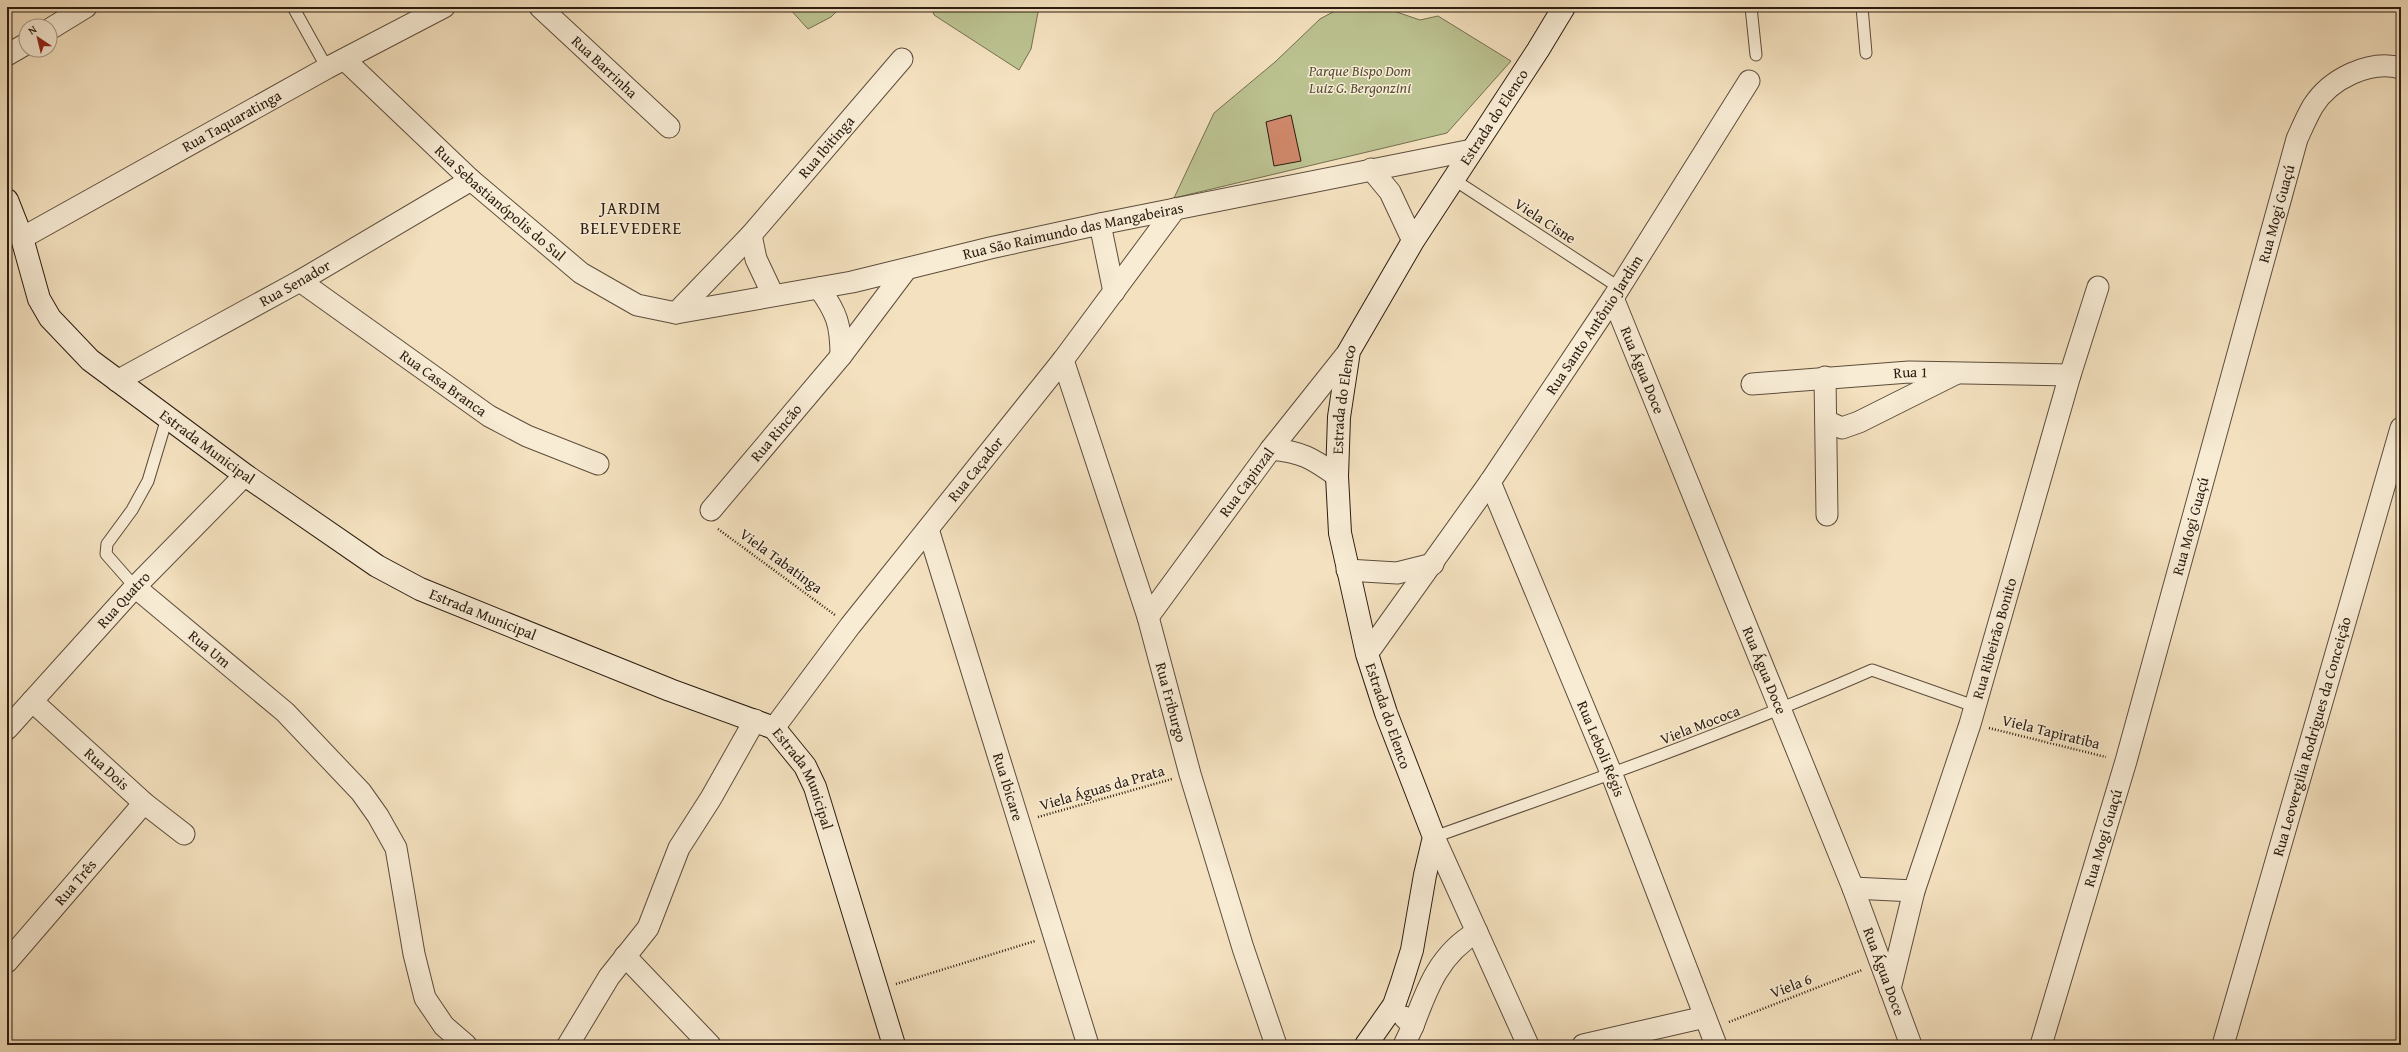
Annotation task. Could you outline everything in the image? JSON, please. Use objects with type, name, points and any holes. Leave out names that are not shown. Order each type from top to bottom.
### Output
[{"type":"street","points":[[58,24],[86,7]]},
{"type":"street","name":"Rua Taquaratinga","points":[[22,238],[336,64],[444,7]]},
{"type":"street","name":"Rua Barrinha","points":[[540,7],[669,127]]},
{"type":"street","name":"Estrada do Elenco","points":[[1528,1045],[1434,837],[1386,713],[1367,654],[1347,570],[1340,533],[1337,476],[1339,417],[1349,352],[1414,241],[1538,50],[1564,7]]},
{"type":"street","points":[[7,55],[18,49]]},
{"type":"street","name":"Rua Ibitinga","points":[[676,313],[751,235],[902,59]]},
{"type":"street","name":"Rua Sebastianópolis do Sul","points":[[336,64],[581,273],[637,305],[676,313]]},
{"type":"street","name":"Rua Mogi Guaçú","points":[[2041,1045],[2126,761],[2297,139],[2314,105],[2339,80],[2363,68],[2389,64],[2401,68]]},
{"type":"street","name":"Rua Santo Antônio Jardim","points":[[1367,654],[1433,564],[1490,482],[1616,293],[1749,81]]},
{"type":"street","name":"Rua São Raimundo das Mangabeiras","points":[[676,313],[716,308],[773,295],[819,288],[905,271],[990,248],[1100,224],[1472,150]]},
{"type":"street","points":[[1371,169],[1390,192],[1414,241]]},
{"type":"street","name":"Rua Senador","points":[[117,381],[300,281],[471,180]]},
{"type":"street","name":"Estrada Municipal","points":[[7,200],[22,238],[39,299],[50,318],[90,360],[245,475],[377,566],[420,589],[670,690],[765,724],[805,766],[815,787],[894,1045]]},
{"type":"street","name":"Rua Caçador","points":[[568,1045],[609,977],[648,928],[679,848],[712,798],[765,724],[850,626],[1063,360],[1175,209]]},
{"type":"street","points":[[1100,224],[1114,292]]},
{"type":"street","points":[[751,235],[756,259],[773,295]]},
{"type":"street","name":"Rua Rincão","points":[[711,510],[841,356],[905,271]]},
{"type":"street","name":"Rua Casa Branca","points":[[300,281],[488,416],[527,436],[598,464]]},
{"type":"street","name":"Rua Ribeirão Bonito","points":[[1890,989],[1914,891],[1972,715],[2070,375],[2098,287]]},
{"type":"street","points":[[819,288],[838,320],[841,334],[841,356]]},
{"type":"street","name":"Rua Água Doce","points":[[1616,293],[1780,710],[1853,888],[1911,1045]]},
{"type":"street","name":"Rua Capinzal","points":[[1148,617],[1271,449],[1349,352]]},
{"type":"street","name":"Rua Friburgo","points":[[1063,360],[1148,617],[1190,774],[1243,948],[1276,1045]]},
{"type":"street","name":"Rua 1","points":[[1752,384],[1825,377],[1909,372],[2070,375]]},
{"type":"street","points":[[1826,420],[1842,428],[1859,422],[1958,373]]},
{"type":"street","points":[[1825,377],[1827,515]]},
{"type":"street","name":"Rua Leovergilia Rodrigues da Conceição","points":[[2223,1045],[2401,428]]},
{"type":"street","points":[[1271,449],[1294,452],[1313,459],[1337,476]]},
{"type":"street","name":"Rua Quatro","points":[[7,729],[135,587],[245,475]]},
{"type":"street","name":"Rua Leboli Régis","points":[[1490,482],[1612,775],[1710,1030]]},
{"type":"street","name":"Rua Ibicare","points":[[928,529],[1088,1045]]},
{"type":"street","points":[[1347,570],[1397,573],[1433,564]]},
{"type":"street","name":"Rua Um","points":[[135,587],[285,712],[361,792],[388,832],[396,848],[414,954],[425,998],[444,1026],[466,1045]]},
{"type":"street","name":"Rua Dois","points":[[32,702],[144,803],[184,834]]},
{"type":"street","name":"Rua Três","points":[[7,962],[144,803]]},
{"type":"street","points":[[1366,1045],[1394,1005],[1412,950],[1425,875],[1434,837]]},
{"type":"street","points":[[1853,888],[1914,891]]},
{"type":"street","points":[[1404,1045],[1434,973],[1462,941],[1477,932]]},
{"type":"street","points":[[625,956],[710,1045]]},
{"type":"street","points":[[1394,1005],[1413,1026]]},
{"type":"street","points":[[1583,1045],[1710,1030]]},
{"type":"lane","points":[[293,7],[336,64]]},
{"type":"lane","points":[[1751,7],[1756,55]]},
{"type":"lane","points":[[1862,7],[1866,53]]},
{"type":"lane","name":"Viela Cisne","points":[[1454,179],[1616,293]]},
{"type":"lane","points":[[135,587],[106,554],[107,544],[132,510],[148,480],[167,418]]},
{"type":"lane","name":"Viela Mococa","points":[[1434,837],[1612,775],[1780,710],[1872,670],[1972,715]]},
{"type":"path","name":"Viela Tabatinga","points":[[711,510],[709,522],[850,626]]},
{"type":"path","name":"Viela Tapiratiba","points":[[1972,715],[2126,761]]},
{"type":"path","name":"Viela Águas da Prata","points":[[1019,822],[1190,774]]},
{"type":"path","points":[[877,990],[1054,935]]},
{"type":"path","name":"Viela 6","points":[[1710,1030],[1880,963]]},
{"type":"green space","points":[[788,7],[841,7],[831,17],[808,29]]},
{"type":"green space","points":[[932,7],[1039,7],[1031,49],[1019,70],[934,15]]},
{"type":"green space","name":"Parque Bispo Dom Luiz G. Bergonzini","points":[[1342,7],[1382,7],[1420,20],[1438,16],[1511,61],[1447,133],[1174,198],[1214,113],[1275,62],[1320,19]]},
{"type":"building","points":[[1291,115],[1301,161],[1274,166],[1266,122]]},
{"type":"district","name":"JARDIM BELEVEDERE","points":[[631,218]]}]
